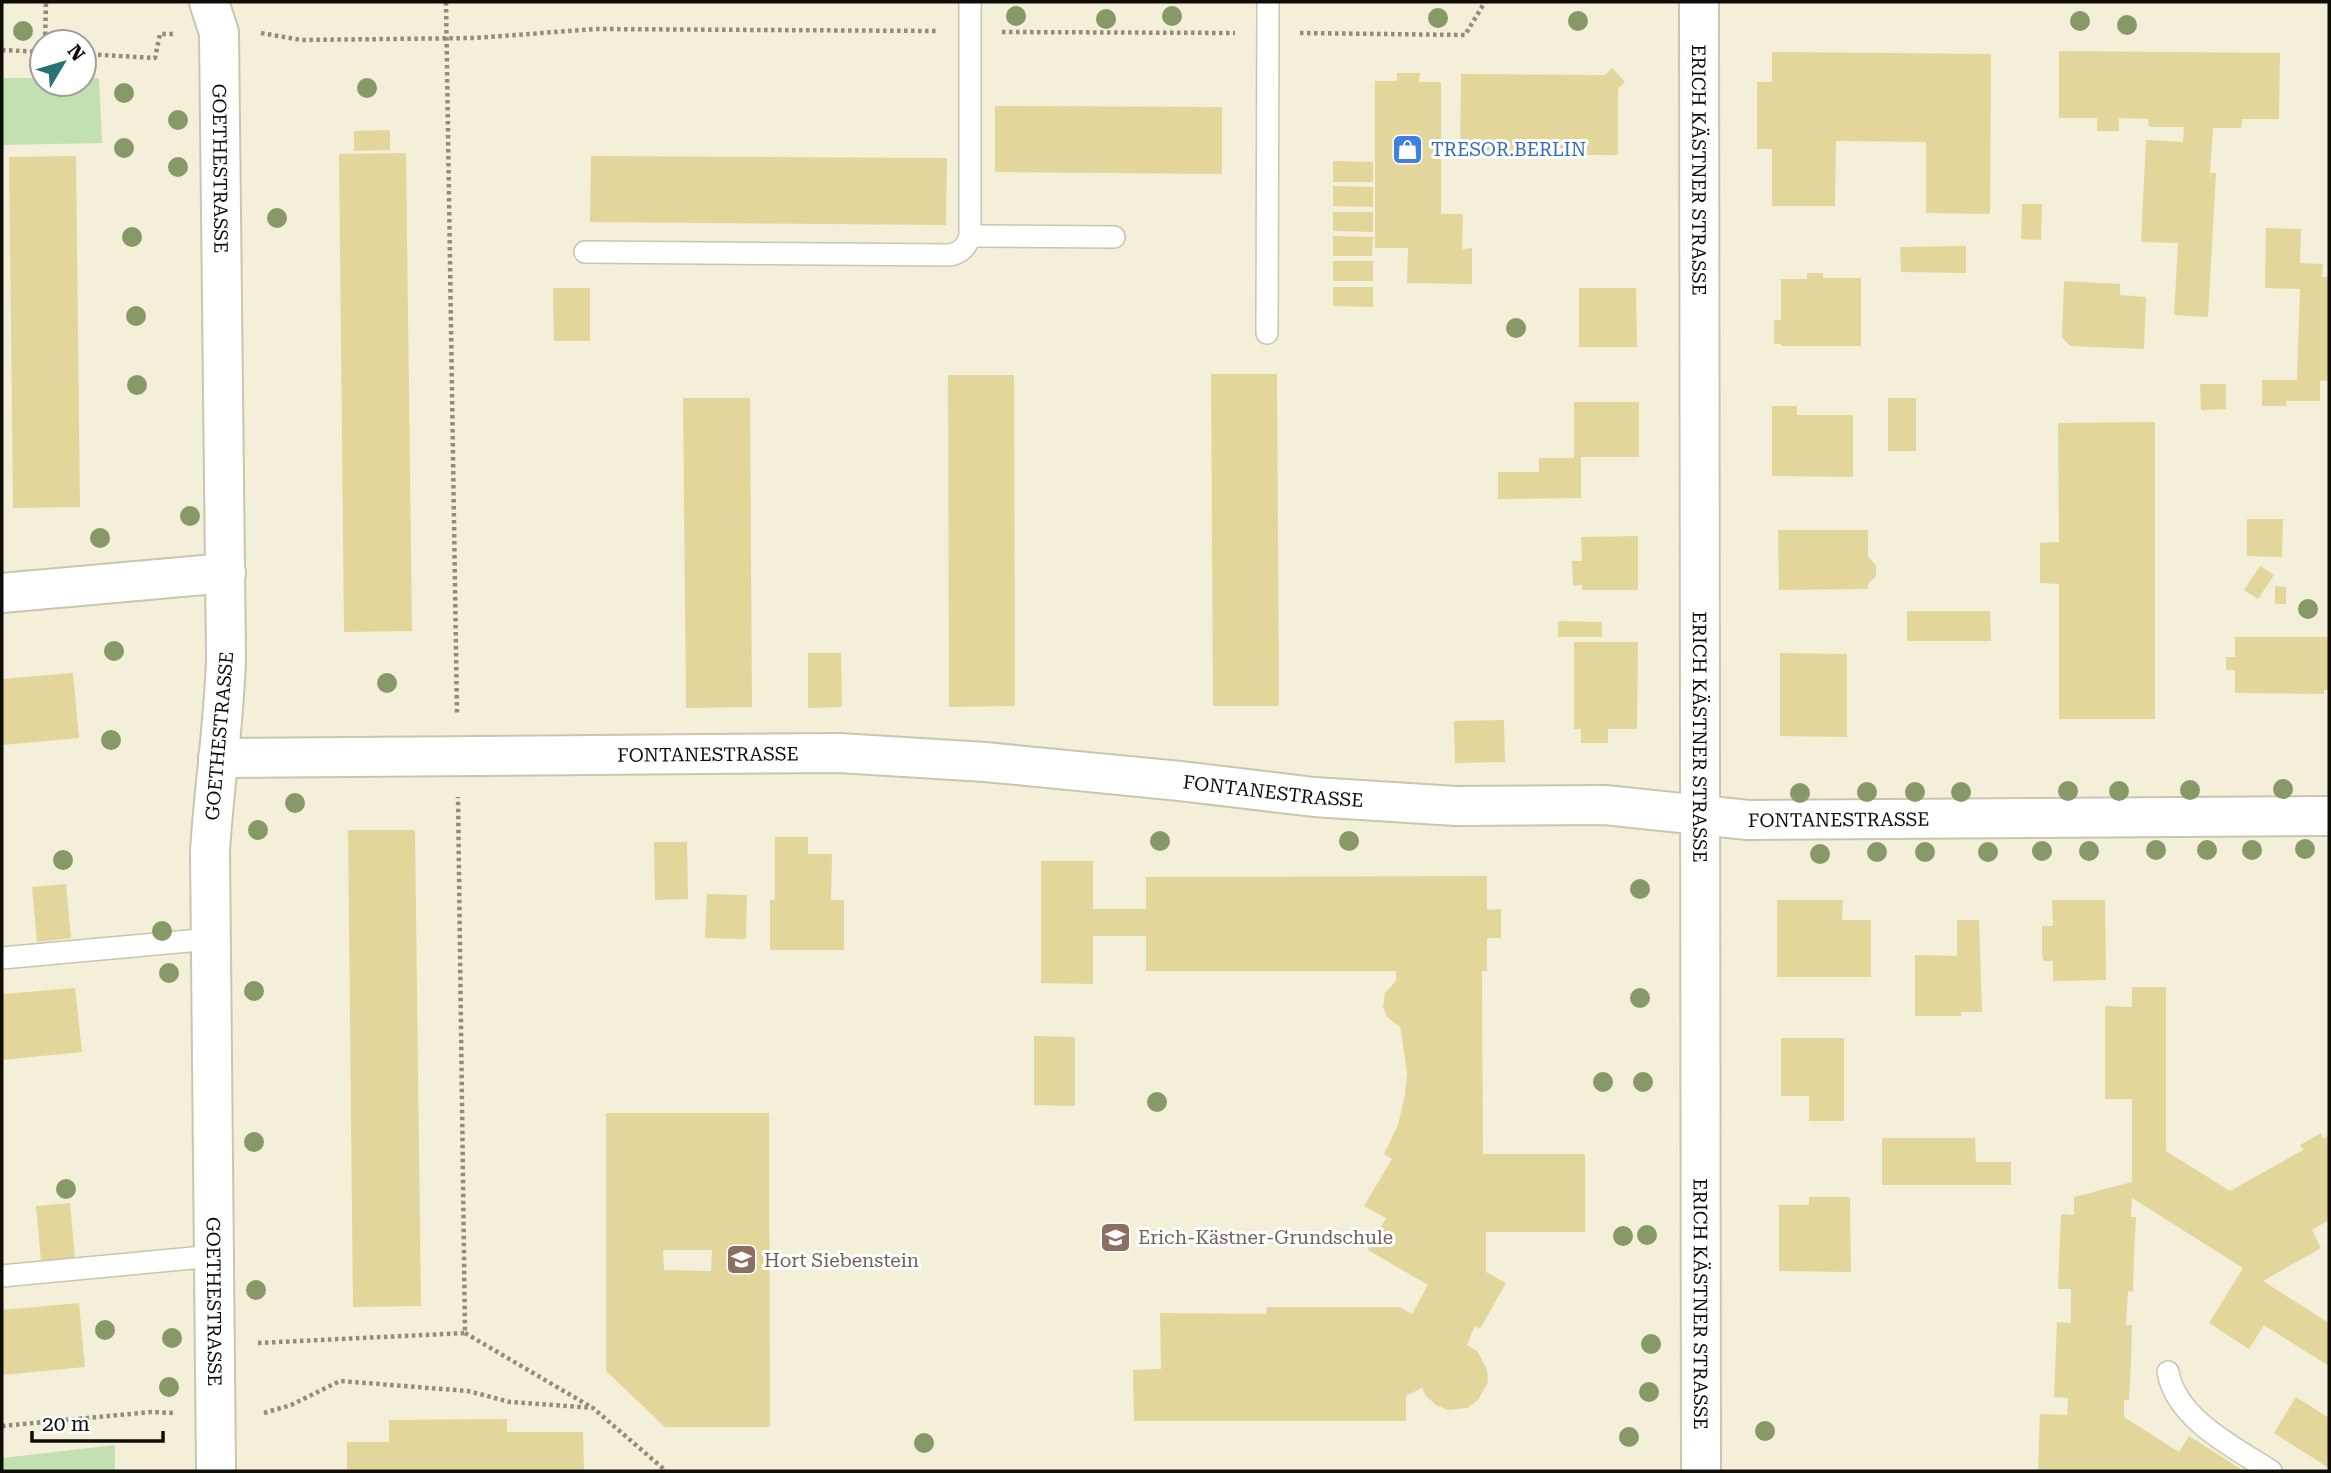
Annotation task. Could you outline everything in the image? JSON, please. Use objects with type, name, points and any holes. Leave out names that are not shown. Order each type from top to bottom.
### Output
[{"type":"street","name":"ERICH KÄSTNER STRASSE","points":[[1699,2],[1701,1471]]},
{"type":"street","name":"GOETHESTRASSE","points":[[214,17],[226,573],[225,694],[210,851],[216,1471]]},
{"type":"street","points":[[2,593],[226,573]]},
{"type":"street","name":"FONTANESTRASSE","points":[[218,758],[839,753],[985,762],[1314,797],[1456,806],[1605,805],[1748,820],[2329,816]]},
{"type":"lane","points":[[585,252],[951,255],[964,248],[970,236],[971,2]]},
{"type":"lane","points":[[1268,2],[1268,333]]},
{"type":"lane","points":[[970,236],[1115,237]]},
{"type":"lane","points":[[2,958],[211,939]]},
{"type":"lane","points":[[2,1276],[214,1256]]},
{"type":"lane","points":[[2168,1372],[2171,1385],[2197,1419],[2272,1471]]},
{"type":"path","points":[[45,28],[46,2]]},
{"type":"path","points":[[98,55],[155,58],[160,34],[214,17],[257,32],[301,40],[474,38],[596,29],[1465,35],[1485,2]]},
{"type":"path","points":[[2,50],[28,51]]},
{"type":"path","points":[[465,1333],[593,1408],[666,1471]]},
{"type":"path","points":[[264,1413],[291,1405],[340,1381],[468,1391],[510,1402],[593,1408]]},
{"type":"path","points":[[2,1426],[151,1412],[185,1413]]},
{"type":"green space","points":[[2,78],[28,78],[28,98],[98,98],[99,78],[102,143],[2,145]]},
{"type":"green space","points":[[115,1445],[115,1471],[2,1471],[2,1458]]},
{"type":"building","points":[[2059,51],[2280,53],[2279,119],[2242,119],[2241,128],[2213,128],[2210,173],[2216,173],[2208,317],[2174,315],[2178,243],[2141,242],[2146,140],[2183,142],[2184,127],[2149,127],[2148,119],[2119,118],[2119,131],[2097,131],[2097,118],[2059,118]]},
{"type":"building","points":[[1772,52],[1991,54],[1990,214],[1926,213],[1926,142],[1836,141],[1835,206],[1772,206],[1772,149],[1757,149],[1757,82],[1772,82]]},
{"type":"building","points":[[1612,68],[1625,82],[1618,89],[1618,155],[1460,154],[1461,74],[1605,75]]},
{"type":"building","points":[[1397,73],[1420,73],[1419,82],[1441,82],[1441,214],[1463,214],[1462,249],[1472,248],[1472,284],[1407,283],[1408,248],[1375,248],[1375,81],[1397,81]]},
{"type":"building","points":[[995,106],[1222,107],[1222,174],[995,172]]},
{"type":"building","points":[[390,130],[390,150],[354,151],[354,131]]},
{"type":"building","points":[[406,153],[412,631],[344,632],[339,154]]},
{"type":"building","points":[[76,156],[80,507],[13,508],[9,157]]},
{"type":"building","points":[[591,156],[947,158],[946,225],[590,222]]},
{"type":"building","points":[[1333,161],[1373,162],[1373,182],[1333,182]]},
{"type":"building","points":[[1333,186],[1373,187],[1373,207],[1333,206]]},
{"type":"building","points":[[2022,204],[2042,204],[2041,240],[2021,239]]},
{"type":"building","points":[[1333,212],[1373,212],[1373,232],[1333,231]]},
{"type":"building","points":[[2266,228],[2301,229],[2300,263],[2323,264],[2322,277],[2329,277],[2329,381],[2320,381],[2320,401],[2286,401],[2287,406],[2262,406],[2262,380],[2297,380],[2300,289],[2265,288]]},
{"type":"building","points":[[1333,236],[1373,237],[1372,256],[1333,256]]},
{"type":"building","points":[[1966,246],[1966,273],[1901,272],[1900,247]]},
{"type":"building","points":[[1333,261],[1373,261],[1373,281],[1333,281]]},
{"type":"building","points":[[1807,273],[1823,273],[1823,278],[1861,278],[1861,346],[1774,344],[1774,320],[1781,320],[1781,279],[1807,279]]},
{"type":"building","points":[[2064,281],[2120,284],[2120,295],[2146,297],[2144,349],[2070,346],[2062,337]]},
{"type":"building","points":[[1333,287],[1373,287],[1373,307],[1333,306]]},
{"type":"building","points":[[553,288],[590,288],[590,341],[554,341]]},
{"type":"building","points":[[1579,288],[1636,288],[1637,347],[1579,347]]},
{"type":"building","points":[[1211,374],[1277,374],[1279,706],[1213,706]]},
{"type":"building","points":[[948,375],[1014,375],[1015,706],[949,707]]},
{"type":"building","points":[[2200,384],[2226,384],[2226,409],[2201,410]]},
{"type":"building","points":[[683,398],[750,398],[752,707],[686,708]]},
{"type":"building","points":[[1888,398],[1916,398],[1916,451],[1888,451]]},
{"type":"building","points":[[1574,402],[1639,402],[1639,457],[1581,457],[1581,498],[1498,499],[1498,472],[1539,472],[1539,458],[1574,458]]},
{"type":"building","points":[[1772,406],[1797,406],[1797,415],[1853,415],[1853,477],[1772,476]]},
{"type":"building","points":[[2155,422],[2155,719],[2059,719],[2059,584],[2040,583],[2040,543],[2059,542],[2058,423]]},
{"type":"building","points":[[2247,519],[2283,519],[2282,557],[2247,556]]},
{"type":"building","points":[[1778,530],[1868,530],[1868,557],[1876,565],[1876,576],[1868,584],[1868,589],[1779,590]]},
{"type":"building","points":[[1638,536],[1638,590],[1582,590],[1582,585],[1573,586],[1572,561],[1582,561],[1581,537]]},
{"type":"building","points":[[2260,566],[2274,575],[2258,599],[2244,590]]},
{"type":"building","points":[[2275,586],[2286,587],[2286,604],[2275,604]]},
{"type":"building","points":[[1907,611],[1990,611],[1991,641],[1907,641]]},
{"type":"building","points":[[1558,621],[1602,622],[1602,637],[1558,637]]},
{"type":"building","points":[[2235,637],[2329,637],[2329,690],[2324,690],[2324,694],[2235,693],[2235,670],[2226,670],[2226,657],[2235,657]]},
{"type":"building","points":[[1574,642],[1638,642],[1637,729],[1608,729],[1608,743],[1581,743],[1581,729],[1574,729]]},
{"type":"building","points":[[808,653],[841,653],[842,707],[808,708]]},
{"type":"building","points":[[1780,653],[1847,654],[1847,737],[1780,736]]},
{"type":"building","points":[[73,673],[79,738],[2,745],[2,679]]},
{"type":"building","points":[[1504,720],[1505,762],[1455,763],[1454,721]]},
{"type":"building","points":[[348,830],[415,830],[421,1306],[353,1307]]},
{"type":"building","points":[[775,837],[808,837],[808,854],[832,854],[831,900],[844,900],[844,950],[770,950],[770,900],[775,900]]},
{"type":"building","points":[[654,842],[687,842],[688,899],[655,900]]},
{"type":"building","points":[[1041,861],[1093,861],[1093,909],[1146,909],[1146,877],[1487,876],[1487,910],[1501,909],[1501,938],[1487,938],[1487,971],[1482,971],[1483,1154],[1585,1154],[1585,1232],[1486,1232],[1486,1272],[1506,1283],[1480,1329],[1475,1326],[1467,1345],[1478,1352],[1487,1370],[1488,1382],[1478,1400],[1467,1408],[1448,1410],[1436,1405],[1422,1388],[1406,1396],[1406,1421],[1134,1421],[1133,1370],[1161,1369],[1160,1313],[1266,1314],[1267,1307],[1400,1307],[1412,1314],[1428,1285],[1368,1250],[1386,1218],[1364,1206],[1392,1159],[1384,1154],[1398,1125],[1405,1094],[1407,1073],[1400,1027],[1387,1017],[1383,1007],[1385,993],[1396,981],[1396,971],[1146,971],[1146,936],[1093,936],[1093,984],[1041,983]]},
{"type":"building","points":[[66,884],[71,938],[37,942],[32,887]]},
{"type":"building","points":[[707,894],[747,895],[746,939],[705,938]]},
{"type":"building","points":[[1777,900],[1843,900],[1842,920],[1871,920],[1871,977],[1777,977]]},
{"type":"building","points":[[2052,900],[2105,900],[2106,980],[2053,981],[2053,961],[2043,961],[2042,951],[2042,926],[2053,926]]},
{"type":"building","points":[[1957,920],[1979,920],[1982,1012],[1961,1012],[1961,1016],[1915,1016],[1915,955],[1957,956]]},
{"type":"building","points":[[2132,987],[2166,987],[2166,1151],[2230,1191],[2303,1150],[2300,1145],[2321,1133],[2323,1139],[2329,1135],[2329,1220],[2312,1230],[2321,1248],[2263,1281],[2329,1323],[2329,1366],[2264,1325],[2249,1349],[2209,1323],[2243,1268],[2132,1198],[2131,1217],[2136,1217],[2133,1292],[2128,1291],[2126,1325],[2132,1325],[2131,1363],[2129,1400],[2124,1400],[2124,1417],[2179,1452],[2189,1436],[2244,1471],[2038,1471],[2040,1414],[2067,1415],[2068,1398],[2054,1397],[2057,1322],[2071,1323],[2071,1289],[2058,1289],[2061,1214],[2074,1215],[2074,1197],[2132,1182],[2132,1099],[2105,1099],[2105,1006],[2132,1007]]},
{"type":"building","points":[[75,988],[82,1052],[2,1060],[2,994]]},
{"type":"building","points":[[1034,1036],[1075,1037],[1075,1106],[1034,1105]]},
{"type":"building","points":[[1781,1038],[1844,1038],[1844,1121],[1809,1121],[1809,1096],[1781,1096]]},
{"type":"building","name":"Hort Siebenstein","points":[[606,1113],[769,1113],[770,1427],[665,1427],[606,1371]],"holes":[[[663,1250],[712,1250],[711,1271],[664,1270]]]},
{"type":"building","points":[[1882,1138],[1975,1138],[1976,1162],[2011,1162],[2011,1185],[1882,1185]]},
{"type":"building","points":[[1809,1197],[1850,1197],[1851,1272],[1779,1271],[1779,1205],[1809,1205]]},
{"type":"building","points":[[70,1203],[75,1258],[41,1261],[36,1206]]},
{"type":"building","points":[[79,1303],[85,1367],[2,1375],[2,1310]]},
{"type":"building","points":[[2296,1397],[2329,1418],[2329,1468],[2274,1433]]},
{"type":"building","points":[[507,1419],[507,1432],[583,1432],[584,1471],[347,1471],[347,1442],[389,1442],[389,1420]]},
{"type":"place","name":"TRESOR.BERLIN","points":[[1408,149]]},
{"type":"place","name":"Erich-Kästner-Grundschule","points":[[1115,1237]]},
{"type":"place","name":"Hort Siebenstein","points":[[741,1260]]}]
